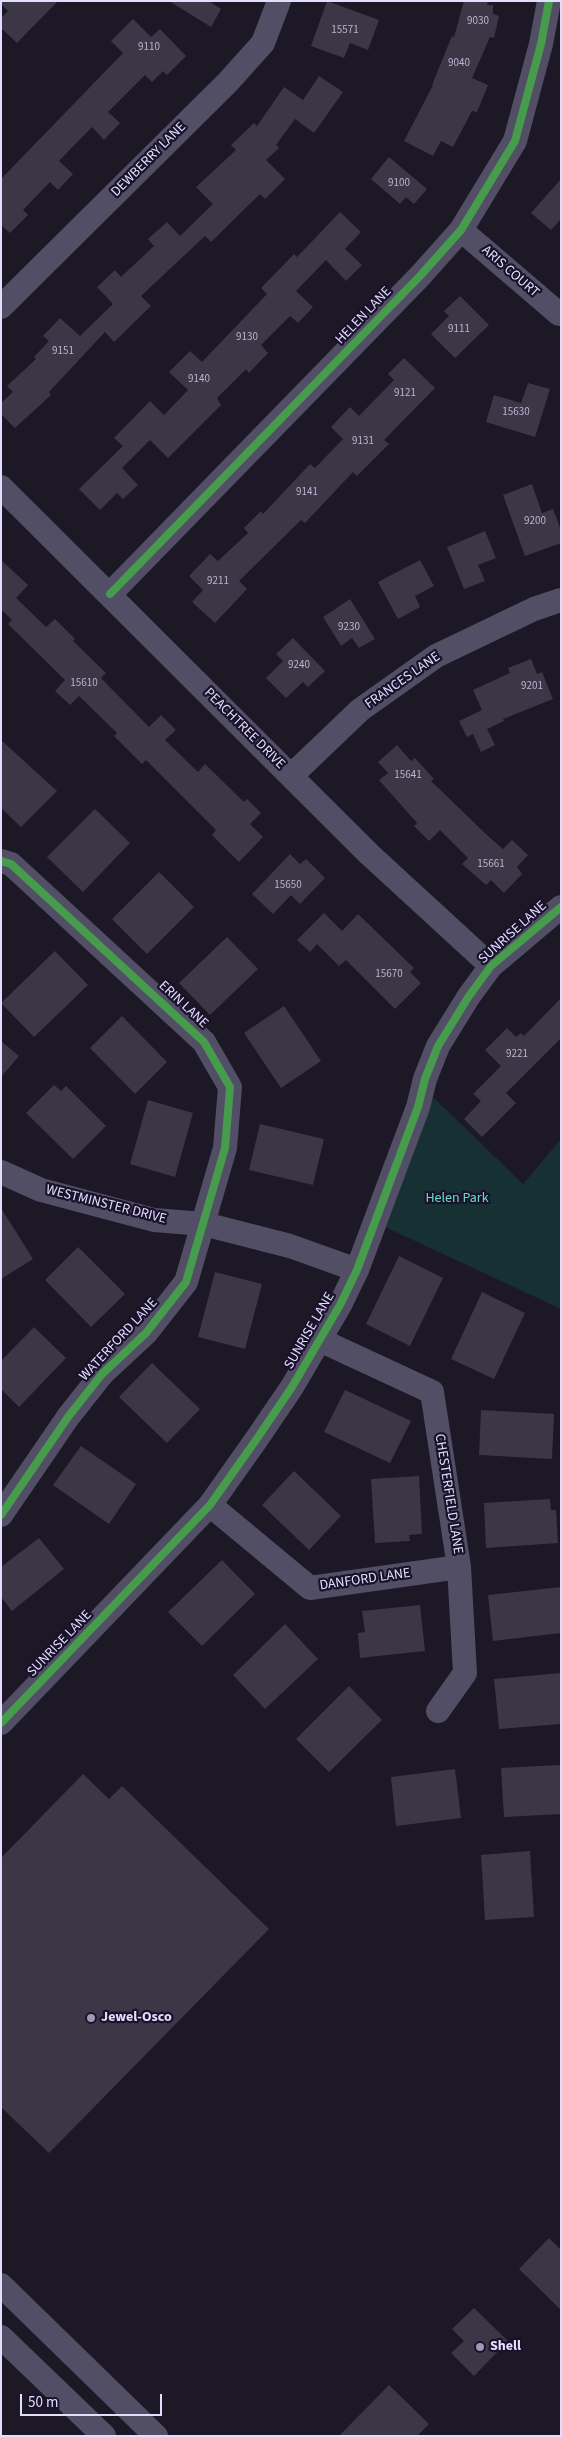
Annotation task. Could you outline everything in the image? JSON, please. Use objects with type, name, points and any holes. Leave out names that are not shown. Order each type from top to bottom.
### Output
[{"type":"street","name":"DEWBERRY LANE","points":[[1,307],[240,69],[263,43],[279,1]]},
{"type":"street","name":"HELEN LANE","points":[[110,594],[420,276],[461,230],[515,141],[541,44],[549,1]]},
{"type":"street","name":"ARIS COURT","points":[[461,230],[559,314]]},
{"type":"street","name":"PEACHTREE DRIVE","points":[[1,487],[369,854],[491,966]]},
{"type":"street","name":"FRANCES LANE","points":[[291,776],[360,710],[436,656],[534,608],[561,600]]},
{"type":"street","name":"ERIN LANE","points":[[1,861],[11,864],[204,1042],[230,1086],[225,1148],[204,1224]]},
{"type":"street","name":"SUNRISE LANE","points":[[1,1723],[210,1505],[292,1387],[340,1305],[357,1270],[418,1107],[425,1079],[438,1046],[469,996],[491,966],[561,907]]},
{"type":"street","name":"WESTMINSTER DRIVE","points":[[1,1172],[41,1190],[154,1220],[204,1224],[290,1246],[357,1270]]},
{"type":"street","name":"WATERFORD LANE","points":[[1,1515],[68,1417],[102,1374],[146,1333],[186,1282],[204,1224]]},
{"type":"street","name":"CHESTERFIELD LANE","points":[[320,1340],[432,1392],[459,1567],[465,1673],[438,1711]]},
{"type":"street","name":"DANFORD LANE","points":[[210,1505],[310,1588],[459,1567]]},
{"type":"street","points":[[1,2285],[156,2436]]},
{"type":"street","points":[[1,2337],[104,2436]]},
{"type":"green space","name":"Helen Park","points":[[433,1097],[523,1184],[561,1139],[561,1309],[385,1227]]},
{"type":"building","points":[[1,1],[58,1],[17,43],[1,28],[1,18],[8,11],[1,4]]},
{"type":"building","points":[[169,1],[209,1],[221,9],[211,27]]},
{"type":"building","points":[[327,1],[379,20],[368,50],[350,43],[344,58],[311,46]]},
{"type":"building","points":[[464,1],[488,1],[487,5],[493,5],[493,14],[499,16],[494,38],[490,37],[472,78],[488,85],[477,112],[472,111],[453,147],[441,141],[433,156],[404,141],[433,85],[452,36],[454,37]]},
{"type":"building","points":[[133,19],[151,37],[160,29],[186,56],[167,75],[163,71],[152,82],[145,75],[108,112],[120,123],[104,140],[92,127],[59,161],[73,174],[58,190],[50,182],[23,210],[28,215],[10,233],[1,225],[1,179],[123,53],[111,41]]},
{"type":"building","points":[[319,76],[343,92],[314,133],[295,119],[276,145],[279,148],[266,160],[285,179],[265,199],[260,194],[211,242],[205,236],[141,296],[151,306],[114,342],[105,332],[49,392],[51,395],[15,428],[1,414],[1,403],[13,392],[7,386],[36,359],[34,357],[49,341],[43,336],[60,318],[80,336],[113,304],[97,287],[115,270],[121,277],[154,246],[148,239],[167,222],[180,236],[213,204],[196,187],[236,150],[231,145],[254,123],[257,126],[284,87],[303,100]]},
{"type":"building","points":[[389,157],[427,189],[414,204],[406,197],[400,204],[371,179]]},
{"type":"building","points":[[561,179],[561,219],[551,230],[531,213]]},
{"type":"building","points":[[340,212],[361,232],[345,249],[362,265],[346,281],[326,260],[296,291],[313,307],[298,323],[290,316],[261,345],[268,353],[249,373],[246,369],[217,398],[221,405],[168,458],[150,440],[122,468],[138,485],[123,499],[117,493],[100,510],[79,489],[123,446],[114,438],[150,401],[164,415],[188,390],[169,372],[190,351],[202,362],[267,294],[261,288],[294,254],[297,257]]},
{"type":"building","points":[[460,296],[489,325],[455,358],[431,334],[449,316],[444,311]]},
{"type":"building","points":[[404,358],[435,388],[384,440],[389,444],[357,476],[353,472],[305,523],[301,520],[239,581],[247,589],[215,623],[192,602],[203,590],[189,576],[210,554],[218,561],[248,533],[244,528],[261,511],[263,514],[310,464],[315,468],[343,439],[331,427],[350,407],[359,416],[394,380],[388,374]]},
{"type":"building","points":[[528,383],[550,389],[535,437],[486,422],[494,395],[521,403]]},
{"type":"building","points":[[532,484],[542,513],[553,509],[561,530],[561,543],[525,556],[503,495]]},
{"type":"building","points":[[485,531],[496,558],[478,565],[485,581],[464,589],[447,547]]},
{"type":"building","points":[[1,560],[28,585],[16,598],[46,627],[55,619],[75,639],[73,641],[106,673],[101,678],[149,727],[161,715],[176,730],[165,740],[198,772],[205,764],[244,802],[247,799],[261,813],[250,824],[263,837],[239,862],[212,835],[216,830],[146,760],[142,764],[114,736],[117,733],[79,696],[70,705],[55,691],[65,680],[8,624],[12,620],[3,611],[1,613]]},
{"type":"building","points":[[420,560],[434,586],[415,596],[420,607],[398,619],[378,582]]},
{"type":"building","points":[[350,599],[375,639],[359,648],[352,638],[341,646],[323,617]]},
{"type":"building","points":[[293,638],[325,671],[308,687],[303,682],[286,698],[266,678],[283,661],[276,654]]},
{"type":"building","points":[[531,659],[537,674],[542,672],[553,699],[503,719],[504,721],[487,729],[495,745],[481,752],[473,734],[467,737],[459,721],[482,710],[473,690],[510,673],[508,668]]},
{"type":"building","points":[[1,740],[57,791],[21,827],[1,808]]},
{"type":"building","points":[[397,745],[411,761],[415,758],[434,779],[431,781],[503,849],[512,840],[528,855],[517,867],[522,874],[504,893],[491,880],[486,885],[462,864],[468,858],[440,830],[429,841],[414,826],[417,823],[379,780],[388,773],[378,762]]},
{"type":"building","points":[[95,809],[130,843],[83,892],[47,857]]},
{"type":"building","points":[[290,854],[300,864],[306,859],[325,878],[300,904],[291,895],[273,914],[252,894]]},
{"type":"building","points":[[159,872],[194,907],[147,954],[112,919]]},
{"type":"building","points":[[324,913],[342,931],[358,914],[414,968],[410,972],[421,983],[395,1009],[346,960],[339,966],[317,944],[310,952],[297,940]]},
{"type":"building","points":[[227,937],[258,969],[210,1015],[179,983]]},
{"type":"building","points":[[55,951],[88,985],[34,1037],[1,1003]]},
{"type":"building","points":[[561,998],[561,1038],[506,1093],[516,1103],[482,1137],[464,1119],[481,1101],[473,1094],[501,1066],[485,1050],[507,1028],[516,1037],[521,1033],[524,1036]]},
{"type":"building","points":[[284,1006],[321,1061],[281,1088],[244,1033]]},
{"type":"building","points":[[122,1016],[167,1062],[135,1094],[90,1048]]},
{"type":"building","points":[[1,1041],[19,1056],[1,1077]]},
{"type":"building","points":[[54,1085],[61,1091],[66,1086],[106,1126],[73,1159],[26,1113]]},
{"type":"building","points":[[148,1100],[193,1113],[175,1177],[130,1164]]},
{"type":"building","points":[[260,1124],[324,1139],[313,1185],[249,1170]]},
{"type":"building","points":[[1,1208],[33,1259],[1,1279]]},
{"type":"building","points":[[78,1247],[125,1294],[91,1327],[45,1280]]},
{"type":"building","points":[[399,1256],[443,1278],[410,1346],[366,1324]]},
{"type":"building","points":[[215,1272],[262,1284],[245,1349],[198,1337]]},
{"type":"building","points":[[482,1292],[525,1313],[494,1379],[451,1359]]},
{"type":"building","points":[[34,1327],[66,1358],[19,1407],[1,1389],[1,1361]]},
{"type":"building","points":[[152,1363],[200,1409],[167,1443],[119,1397]]},
{"type":"building","points":[[345,1390],[411,1421],[390,1463],[324,1432]]},
{"type":"building","points":[[481,1410],[554,1414],[552,1459],[479,1455]]},
{"type":"building","points":[[81,1446],[136,1484],[109,1524],[53,1485]]},
{"type":"building","points":[[294,1471],[341,1516],[309,1550],[262,1505]]},
{"type":"building","points":[[419,1476],[422,1534],[409,1535],[410,1541],[375,1543],[371,1479]]},
{"type":"building","points":[[550,1499],[551,1510],[556,1510],[558,1543],[486,1548],[484,1503]]},
{"type":"building","points":[[39,1538],[64,1569],[12,1611],[1,1597],[1,1567]]},
{"type":"building","points":[[222,1560],[255,1594],[202,1646],[168,1612]]},
{"type":"building","points":[[561,1587],[561,1633],[493,1641],[488,1595]]},
{"type":"building","points":[[420,1605],[425,1651],[360,1658],[358,1633],[365,1632],[362,1611]]},
{"type":"building","points":[[285,1624],[318,1659],[265,1709],[233,1675]]},
{"type":"building","points":[[561,1673],[561,1724],[499,1729],[494,1679]]},
{"type":"building","points":[[349,1686],[382,1720],[329,1772],[296,1739]]},
{"type":"building","points":[[560,1765],[561,1814],[504,1817],[501,1768]]},
{"type":"building","points":[[455,1769],[461,1818],[396,1826],[391,1777]]},
{"type":"building","name":"Jewel-Osco","points":[[83,1774],[109,1799],[122,1786],[269,1929],[49,2153],[1,2107],[1,1858]]},
{"type":"building","points":[[530,1851],[534,1917],[485,1920],[481,1855]]},
{"type":"building","points":[[549,2238],[561,2250],[561,2310],[519,2269]]},
{"type":"building","name":"Shell","points":[[474,2308],[508,2341],[474,2376],[451,2353],[464,2341],[452,2329]]},
{"type":"building","points":[[389,2385],[429,2424],[417,2436],[339,2436]]},
{"type":"cycle path","points":[[110,594],[420,276],[461,230],[515,141],[541,44],[549,1]]},
{"type":"cycle path","points":[[1,861],[11,864],[204,1042],[230,1087],[225,1148],[186,1282],[146,1333],[102,1374],[68,1417],[1,1515]]},
{"type":"cycle path","points":[[1,1723],[210,1505],[256,1440],[292,1387],[340,1305],[357,1270],[418,1107],[425,1079],[438,1046],[469,996],[491,966],[561,907]]},
{"type":"place","name":"Jewel-Osco","points":[[91,2018]]},
{"type":"place","name":"Shell","points":[[480,2347]]}]
